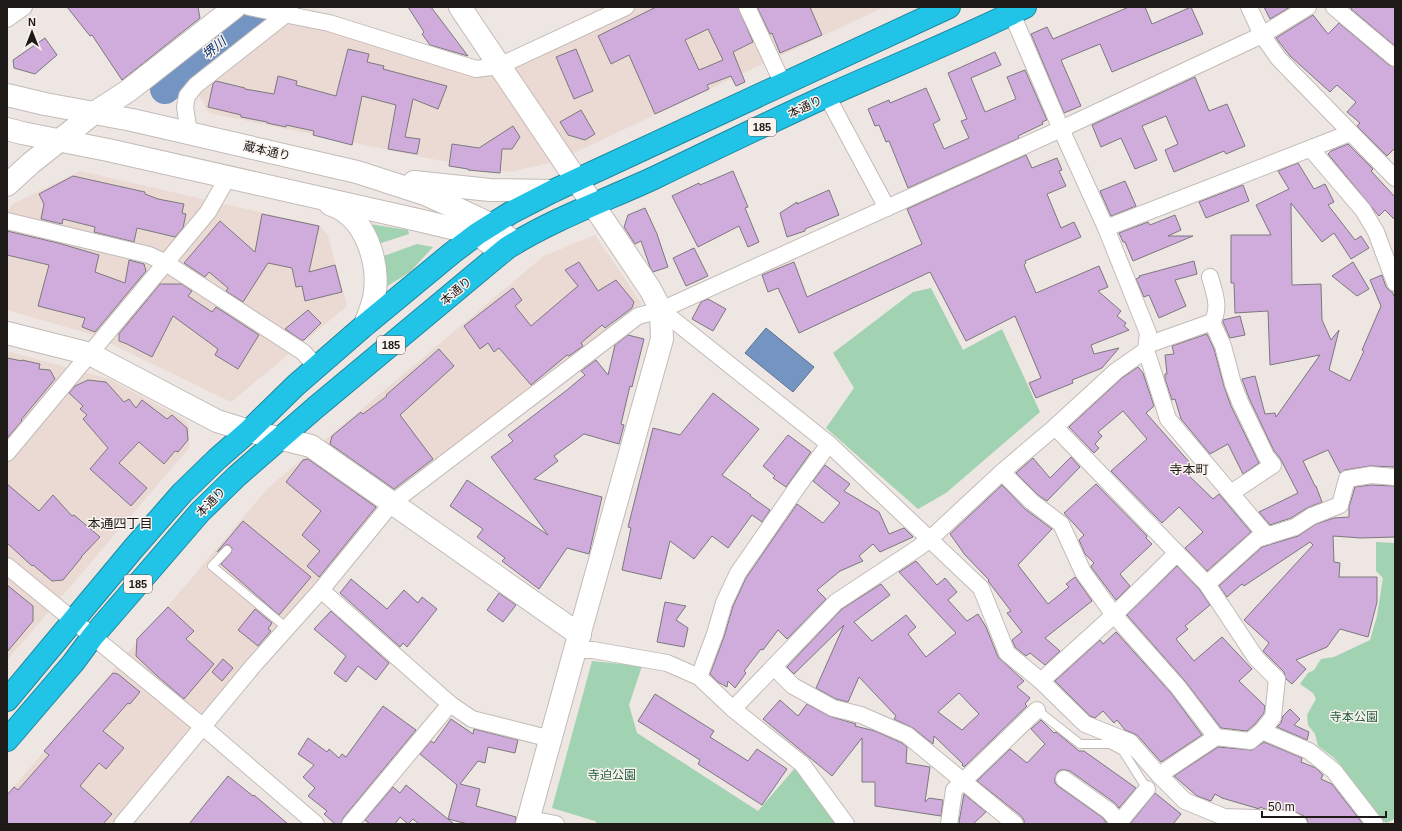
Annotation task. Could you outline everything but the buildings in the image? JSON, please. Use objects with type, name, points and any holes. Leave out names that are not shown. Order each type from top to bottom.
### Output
[{"type":"highway","name":"185","points":[[7,700],[182,493],[217,459],[365,324],[452,253],[512,212],[553,191],[949,7]]},
{"type":"highway","name":"本通り","points":[[7,740],[73,663],[93,636],[200,512],[237,476],[280,438],[509,248],[531,233],[592,204],[629,190],[827,96],[975,31],[1015,9]]},
{"type":"street","points":[[7,19],[24,7]]},
{"type":"street","points":[[7,185],[31,163],[94,113],[128,91],[235,7]]},
{"type":"street","points":[[249,7],[286,12],[329,23],[476,69],[499,66],[626,7]]},
{"type":"street","points":[[460,7],[650,289],[661,310],[829,444],[981,588],[1007,653],[1041,681],[1085,724],[1130,742],[1131,752],[1159,775],[1185,801],[1224,818],[1290,819],[1299,824]]},
{"type":"street","points":[[747,7],[783,84]]},
{"type":"street","points":[[1249,7],[1262,35],[1279,59],[1350,133],[1393,173]]},
{"type":"street","points":[[127,822],[281,623],[321,590],[392,503],[638,316],[661,310],[1061,129],[1262,35],[1308,7]]},
{"type":"street","points":[[1334,7],[1395,58]]},
{"type":"street","points":[[1015,9],[1061,129],[1106,228],[1148,332],[1147,347],[1168,419],[1267,536]]},
{"type":"street","points":[[189,133],[185,107],[187,96],[196,85],[286,12]]},
{"type":"street","name":"蔵本通り","points":[[7,95],[189,133],[357,172],[424,194],[485,229],[509,248]]},
{"type":"street","points":[[827,96],[887,208]]},
{"type":"street","name":"蔵本通り","points":[[7,129],[309,195],[485,229]]},
{"type":"street","points":[[1106,228],[1350,133]]},
{"type":"street","points":[[1311,149],[1363,210],[1376,232],[1395,283]]},
{"type":"street","points":[[357,172],[427,184],[490,190],[553,191]]},
{"type":"street","points":[[7,453],[208,212],[228,177]]},
{"type":"street","points":[[309,195],[342,209],[359,225],[372,252],[376,276],[374,298],[365,324]]},
{"type":"street","points":[[7,221],[149,255],[166,263],[303,352],[317,367]]},
{"type":"street","points":[[733,710],[836,602],[930,539],[1002,472],[1116,372],[1147,347],[1212,322],[1217,308],[1210,277]]},
{"type":"street","points":[[556,824],[528,822],[662,339],[661,310]]},
{"type":"street","points":[[1212,322],[1223,346],[1233,384],[1240,402],[1266,456],[1273,465],[1231,493]]},
{"type":"street","points":[[7,333],[90,354],[217,421],[249,431],[311,446],[392,503],[577,642],[593,650],[667,663],[699,678],[733,710],[802,764],[846,824]]},
{"type":"street","points":[[1055,427],[1207,584],[1256,658],[1277,679],[1273,717],[1262,731],[1250,741],[1216,737],[1159,775]]},
{"type":"street","points":[[699,678],[715,634],[724,603],[738,573],[829,444]]},
{"type":"street","points":[[1002,472],[1032,502],[1061,524],[1083,572],[1114,615],[1178,687],[1216,737]]},
{"type":"street","points":[[1207,584],[1257,539],[1295,527],[1312,516],[1340,505],[1347,479],[1372,475],[1395,477]]},
{"type":"street","points":[[1041,681],[1114,615],[1177,553]]},
{"type":"street","points":[[7,566],[202,726],[316,824]]},
{"type":"street","points":[[321,590],[450,704],[472,719],[551,739]]},
{"type":"street","points":[[774,667],[793,686],[833,708],[861,715],[907,735],[1015,824]]},
{"type":"street","points":[[350,824],[450,704]]},
{"type":"street","points":[[949,824],[954,790],[1037,710]]},
{"type":"street","points":[[1262,731],[1309,751],[1334,771],[1375,824]]},
{"type":"street","points":[[1064,779],[1109,811],[1116,819],[1117,824]]},
{"type":"street","points":[[1117,824],[1147,789]]},
{"type":"lane","points":[[227,550],[212,566],[281,623]]},
{"type":"lane","points":[[1037,710],[1080,744],[1110,744],[1131,752],[1147,789]]},
{"type":"shaded area","points":[[631,7],[884,7],[557,161],[510,172],[437,160],[209,113],[198,94],[205,90],[287,18],[483,76]]},
{"type":"shaded area","points":[[80,171],[320,226],[328,236],[347,306],[231,402],[93,335],[7,310],[7,212],[13,204]]},
{"type":"shaded area","points":[[595,235],[642,304],[391,499],[190,732],[113,824],[7,824],[7,795],[269,487],[544,256]]},
{"type":"shaded area","points":[[7,351],[109,379],[182,418],[189,426],[189,448],[7,660]]},
{"type":"green space","points":[[363,223],[408,230],[409,234],[375,245]]},
{"type":"green space","points":[[417,244],[433,247],[410,272],[381,290],[381,257]]},
{"type":"green space","points":[[931,288],[963,350],[1002,329],[1040,412],[946,493],[918,509],[826,428],[854,388],[833,353],[913,292]]},
{"type":"green space","name":"寺本公園","points":[[1376,542],[1395,543],[1395,819],[1386,823],[1375,814],[1339,763],[1318,746],[1315,734],[1308,725],[1307,715],[1316,699],[1313,693],[1300,684],[1308,673],[1314,670],[1321,659],[1334,657],[1370,640],[1377,616],[1383,578],[1376,571]]},
{"type":"green space","name":"寺迫公園","points":[[592,661],[642,666],[629,705],[637,733],[758,811],[795,768],[836,824],[598,824],[595,821],[552,808]]},
{"type":"water","points":[[766,328],[814,367],[793,392],[745,353]]},
{"type":"waterway","name":"堺川","points":[[165,89],[263,7]]},
{"type":"district","name":"寺本町","points":[[1189,469]]},
{"type":"district","name":"本通四丁目","points":[[120,523]]}]
